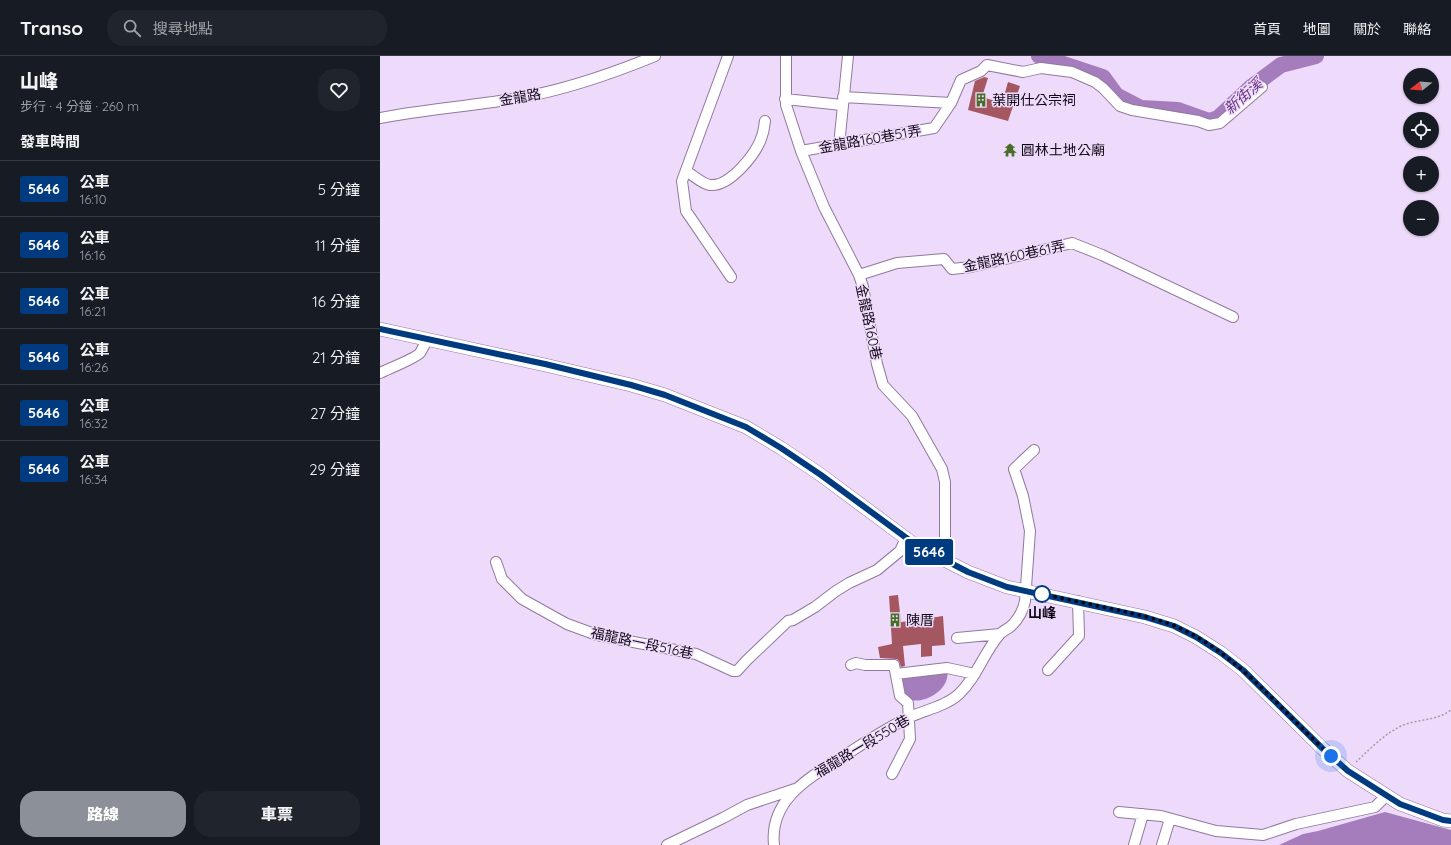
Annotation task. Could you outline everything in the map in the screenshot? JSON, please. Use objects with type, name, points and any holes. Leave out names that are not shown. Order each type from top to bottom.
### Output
[{"type":"main road","points":[[380,329],[545,364],[631,385],[665,395],[746,427],[821,475],[916,545],[968,572],[1007,587],[1078,601],[1145,617],[1174,626],[1196,637],[1221,653],[1243,670],[1322,748],[1348,771],[1400,804],[1443,820],[1451,821]]},
{"type":"street","name":"金龍路","points":[[380,118],[408,112],[518,98],[551,91],[594,79],[655,56]]},
{"type":"street","points":[[728,56],[682,181],[686,211],[731,277]]},
{"type":"street","name":"金龍路160巷","points":[[786,56],[786,105],[801,151],[824,207],[863,287],[877,364],[883,384],[912,416],[942,469],[945,482],[945,560]]},
{"type":"street","points":[[839,144],[842,101],[848,56]]},
{"type":"street","name":"金龍路160巷51弄","points":[[801,151],[934,128],[951,103],[961,80],[981,71],[987,65],[1023,72],[1041,68],[1072,72],[1099,85],[1120,106],[1132,110],[1198,121],[1209,125],[1220,123],[1262,87]]},
{"type":"street","points":[[785,99],[951,103]]},
{"type":"street","points":[[686,171],[708,185],[723,184],[734,176],[755,151],[763,136],[765,121]]},
{"type":"street","name":"金龍路160巷61弄","points":[[858,275],[897,263],[944,259],[952,269],[971,268],[1072,243],[1102,255],[1233,316]]},
{"type":"street","points":[[380,373],[420,353],[422,347],[428,339]]},
{"type":"street","name":"福龍路一段550巷","points":[[774,845],[774,834],[778,813],[788,797],[805,781],[881,732],[909,717],[946,702],[959,694],[975,674],[986,653],[1000,634],[1011,626],[1022,612],[1025,601],[1030,531],[1023,496],[1014,469],[1034,450]]},
{"type":"street","name":"福龍路一段516巷","points":[[496,562],[502,579],[522,599],[567,624],[597,635],[696,654],[733,671],[738,671],[747,660],[788,621],[793,620],[815,607],[849,583],[877,570],[900,551],[906,538]]},
{"type":"street","points":[[1048,670],[1079,636],[1078,601]]},
{"type":"street","points":[[957,638],[1000,634]]},
{"type":"street","points":[[851,665],[856,663],[865,665],[894,665],[900,696],[908,703],[910,740],[892,774]]},
{"type":"street","points":[[896,674],[947,668],[975,674]]},
{"type":"street","points":[[668,845],[747,804],[798,788]]},
{"type":"street","points":[[1119,812],[1143,814],[1170,819],[1216,831],[1263,835],[1296,824],[1375,807],[1386,796]]},
{"type":"street","points":[[1134,845],[1143,814]]},
{"type":"street","points":[[1162,845],[1170,819]]},
{"type":"path","points":[[1348,771],[1374,746],[1394,730],[1407,724],[1444,715],[1451,710]]},
{"type":"shaded area","points":[[947,671],[947,679],[944,686],[931,697],[915,701],[909,699],[904,694],[900,675]]},
{"type":"shaded area","points":[[1385,812],[1451,830],[1451,845],[1279,845],[1303,834]]},
{"type":"building","name":"葉開仕公宗祠","points":[[984,77],[988,78],[982,97],[1002,103],[1008,82],[1020,86],[1008,121],[968,110],[975,81]]},
{"type":"building","points":[[898,595],[901,622],[919,620],[919,616],[930,614],[930,618],[943,616],[945,645],[932,646],[932,656],[921,657],[921,644],[903,646],[905,666],[901,667],[897,659],[880,658],[878,647],[892,644],[889,596]]},
{"type":"waterway","name":"新街溪","points":[[1039,56],[1103,77],[1116,95],[1141,108],[1178,110],[1209,121],[1218,118],[1250,88],[1281,65],[1316,56]]},
{"type":"bus line","name":"5646","points":[[380,329],[545,364],[631,385],[665,395],[746,427],[821,475],[916,545],[968,572],[1007,587],[1078,601],[1145,617],[1174,626],[1196,637],[1221,653],[1243,670],[1322,748],[1348,771],[1372,788],[1400,804],[1443,820],[1451,821]]},
{"type":"place","name":"葉開仕公宗祠","points":[[981,100]]},
{"type":"place","name":"圓林土地公廟","points":[[1010,150]]},
{"type":"place","name":"山峰","points":[[1042,594]]},
{"type":"place","name":"陳厝","points":[[895,620]]},
{"type":"route","points":[[1042,594],[1038,593],[1145,617],[1174,626],[1196,637],[1221,653],[1243,670],[1331,756]]}]
